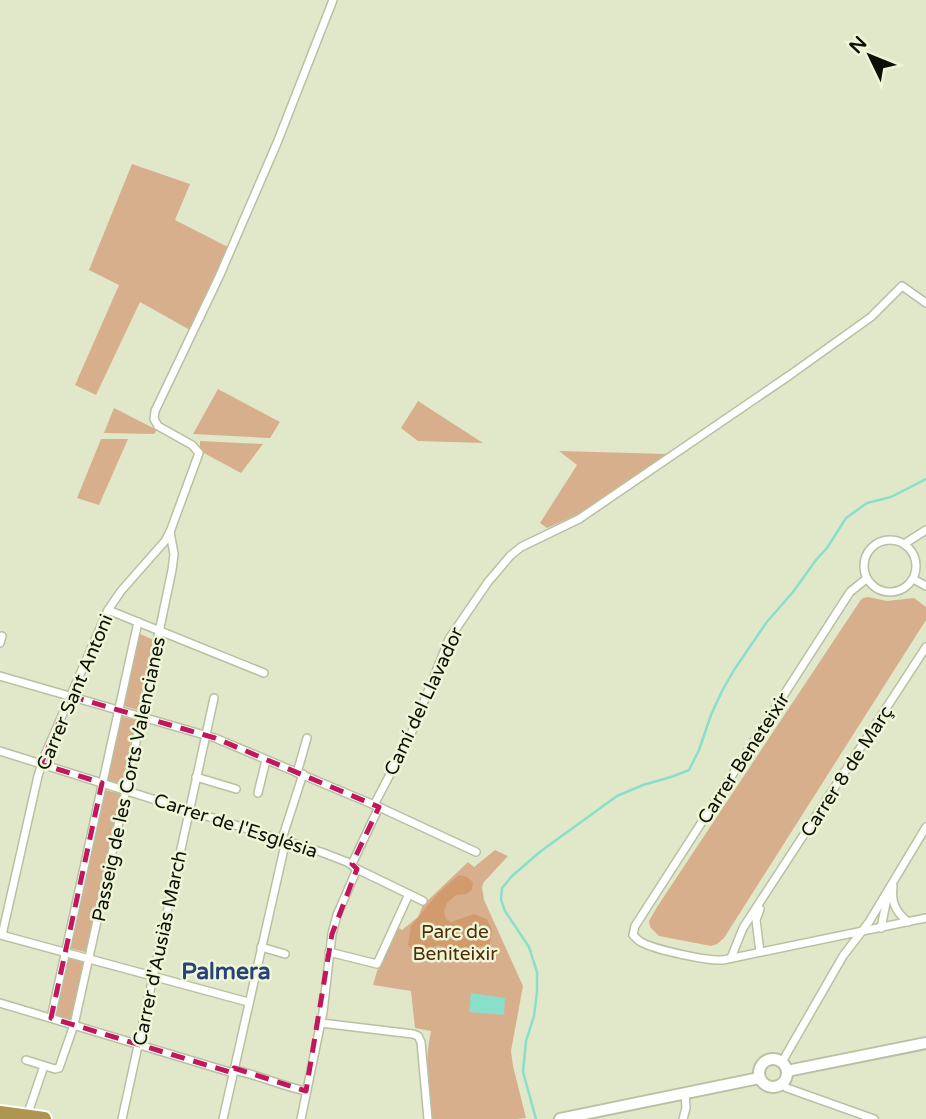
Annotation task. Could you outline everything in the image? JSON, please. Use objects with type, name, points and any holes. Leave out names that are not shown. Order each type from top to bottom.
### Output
[{"type":"highway","points":[[0,1114],[44,1119]]},
{"type":"main road","points":[[784,1066],[926,1043]]},
{"type":"main road","points":[[773,1059],[784,1066],[787,1076],[782,1084],[776,1087],[763,1084],[759,1078],[759,1070],[764,1062],[773,1059]]},
{"type":"main road","points":[[563,1119],[759,1078]]},
{"type":"street","name":"Carrer Sant Antoni","points":[[1,935],[41,764],[108,610],[170,533],[199,453],[192,445],[158,426],[155,411],[219,277],[277,143],[333,0]]},
{"type":"street","name":"Camí del Llavador","points":[[301,1119],[321,1023],[329,952],[337,915],[354,866],[449,639],[501,564],[521,547],[579,519],[790,375],[872,317],[902,286],[926,303]]},
{"type":"street","points":[[904,544],[926,530]]},
{"type":"street","name":"Passeig de les Corts Valencianes","points":[[74,1025],[174,562],[170,533]]},
{"type":"street","points":[[890,540],[904,544],[910,549],[916,563],[913,579],[894,593],[878,590],[866,579],[863,564],[865,556],[875,544],[890,540]]},
{"type":"street","name":"Carrer Beneteixir","points":[[731,958],[713,961],[699,959],[639,941],[633,935],[635,926],[850,592],[866,579]]},
{"type":"street","points":[[913,579],[926,586]]},
{"type":"street","points":[[108,610],[264,673]]},
{"type":"street","name":"Passeig de les Corts Valencianes","points":[[51,1018],[138,622]]},
{"type":"street","name":"Carrer 8 de Març","points":[[731,958],[743,928],[926,647]]},
{"type":"street","points":[[0,676],[206,735],[377,806],[476,852]]},
{"type":"street","name":"Carrer d'Ausiàs March","points":[[122,1119],[214,698]]},
{"type":"street","points":[[223,1119],[307,738]]},
{"type":"street","name":"Carrer de l'Església","points":[[0,751],[284,840],[354,866],[423,901]]},
{"type":"street","points":[[258,793],[266,760]]},
{"type":"street","points":[[196,777],[236,789]]},
{"type":"street","points":[[784,1066],[843,957],[869,922],[926,827]]},
{"type":"street","points":[[895,878],[891,901],[908,922]]},
{"type":"street","points":[[881,928],[884,905],[895,878]]},
{"type":"street","points":[[329,952],[377,964],[409,894]]},
{"type":"street","name":"Carrer 8 de Març","points":[[760,952],[756,920],[765,896]]},
{"type":"street","points":[[731,958],[926,918]]},
{"type":"street","points":[[1,935],[248,1002]]},
{"type":"street","points":[[261,947],[285,954]]},
{"type":"street","points":[[0,1003],[306,1091]]},
{"type":"street","points":[[321,1023],[413,1034],[419,1038],[428,1119]]},
{"type":"street","points":[[26,1060],[59,1069],[74,1025]]},
{"type":"street","points":[[26,1117],[44,1066]]},
{"type":"street","points":[[782,1084],[874,1119]]},
{"type":"street","points":[[683,1119],[686,1108],[685,1093]]},
{"type":"highlighted area","points":[[70,696],[215,738],[379,807],[352,864],[357,869],[332,934],[306,1091],[234,1068],[233,1073],[51,1018],[102,783],[41,764]]},
{"type":"green space","points":[[132,164],[190,184],[175,220],[228,247],[190,330],[140,302],[96,395],[75,385],[119,285],[89,270]]},
{"type":"green space","points":[[218,389],[280,422],[270,438],[193,434]]},
{"type":"green space","points":[[418,401],[483,443],[418,441],[401,428]]},
{"type":"green space","points":[[114,408],[157,430],[154,434],[104,433]]},
{"type":"green space","points":[[101,439],[128,439],[99,505],[77,498]]},
{"type":"green space","points":[[200,441],[263,444],[241,473],[200,451]]},
{"type":"green space","points":[[559,451],[667,454],[577,515],[547,528],[540,523],[577,465]]},
{"type":"green space","points":[[868,597],[887,601],[914,598],[926,607],[926,620],[724,938],[711,946],[659,936],[650,927],[649,921],[657,907],[860,601]]},
{"type":"green space","points":[[140,634],[154,640],[138,710],[124,706]]},
{"type":"green space","points":[[122,717],[137,720],[123,784],[107,780]]},
{"type":"green space","points":[[105,790],[121,794],[86,952],[69,948]]},
{"type":"green space","name":"Parc de Beniteixir","points":[[495,850],[508,856],[482,887],[484,900],[523,986],[511,1051],[526,1118],[432,1119],[427,1075],[431,1031],[415,1028],[411,991],[373,985],[397,927],[402,930],[418,917],[423,905],[468,862],[474,867]]},
{"type":"green space","name":"Parc de Beniteixir","points":[[459,875],[472,881],[472,890],[456,895],[447,903],[444,911],[446,919],[451,922],[474,914],[487,919],[492,930],[490,945],[459,953],[447,952],[444,947],[438,945],[428,954],[412,950],[408,945],[411,926],[438,893]]},
{"type":"green space","points":[[68,958],[84,962],[70,1021],[54,1016]]},
{"type":"water","points":[[471,993],[505,998],[504,1015],[469,1012]]},
{"type":"waterway","points":[[536,1119],[523,1072],[526,1041],[534,1016],[537,972],[529,947],[505,911],[501,900],[502,888],[541,851],[617,796],[689,770],[711,715],[734,670],[766,623],[827,548],[846,518],[867,503],[891,497],[926,479]]},
{"type":"district","name":"Palmera","points":[[226,971]]}]
